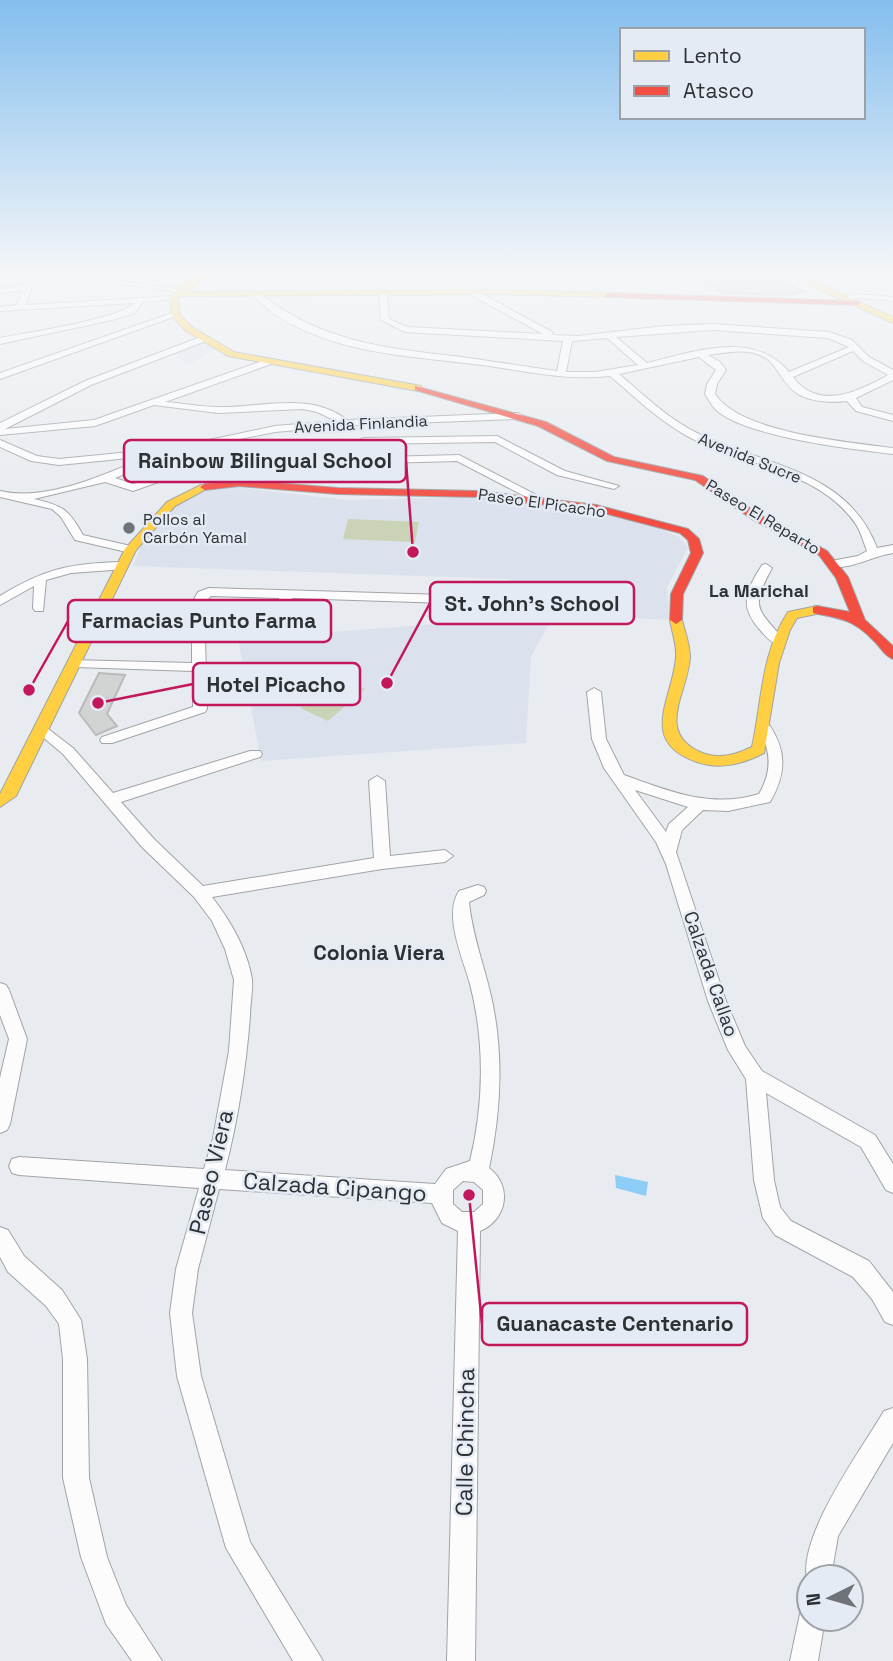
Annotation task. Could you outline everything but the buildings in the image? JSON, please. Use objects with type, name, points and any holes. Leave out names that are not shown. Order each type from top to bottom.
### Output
[{"type":"street","points":[[0,376],[70,352]]},
{"type":"street","points":[[0,430],[88,383],[168,352]]},
{"type":"street","name":"Paseo El Reparto","points":[[226,352],[268,362],[391,382],[518,416],[564,433],[611,459],[684,474],[706,482],[756,517],[822,553],[835,564],[859,619]]},
{"type":"street","points":[[411,352],[561,375],[612,373],[716,352]]},
{"type":"street","points":[[561,375],[566,352]]},
{"type":"street","points":[[628,352],[645,366]]},
{"type":"street","points":[[758,352],[766,354],[789,375],[797,390],[810,396],[852,399],[893,375],[866,359],[859,352]]},
{"type":"street","points":[[789,375],[844,352]]},
{"type":"street","points":[[702,355],[717,364],[721,370],[712,383],[711,398],[733,414],[766,428],[805,438],[893,451]]},
{"type":"street","points":[[0,430],[81,426],[268,362]]},
{"type":"street","name":"Avenida Sucre","points":[[612,373],[646,400],[663,419],[703,440],[774,465],[847,503],[869,533],[873,552]]},
{"type":"street","points":[[852,399],[859,409],[893,418]]},
{"type":"street","points":[[152,403],[219,410],[296,407],[338,416],[383,460]]},
{"type":"street","name":"Avenida Finlandia","points":[[0,443],[35,459],[48,461],[171,451],[260,431],[518,416]]},
{"type":"street","points":[[363,441],[497,439],[561,473],[614,486]]},
{"type":"street","points":[[22,498],[105,478],[171,451]]},
{"type":"street","points":[[105,478],[133,488],[190,467],[322,457],[383,460],[465,458],[540,500]]},
{"type":"street","name":"Paseo El Picacho","points":[[0,802],[8,796],[43,730],[131,549],[171,504],[210,486],[265,484],[338,491],[479,494],[540,500],[660,523],[684,531],[693,539],[697,553],[679,583],[674,604],[684,653],[681,675],[669,701],[668,731],[684,751],[698,757],[729,761],[742,759],[759,750],[765,729],[778,641],[788,618],[803,612],[834,612],[859,619]]},
{"type":"street","points":[[0,494],[57,508],[66,515],[79,538],[131,549]]},
{"type":"street","points":[[835,564],[862,559],[873,552],[893,549]]},
{"type":"street","points":[[0,601],[40,577],[82,565],[122,566]]},
{"type":"street","points":[[766,568],[749,602],[759,622],[778,641]]},
{"type":"street","points":[[39,608],[40,577]]},
{"type":"street","points":[[107,740],[199,709],[198,603],[202,595],[222,591],[478,600]]},
{"type":"street","points":[[285,593],[289,630]]},
{"type":"street","points":[[859,619],[877,633],[893,654]]},
{"type":"street","points":[[75,663],[199,667]]},
{"type":"street","name":"Calzada Callao","points":[[594,692],[599,739],[619,779],[669,851],[718,1001],[737,1050],[755,1077],[764,1180],[775,1221],[861,1269],[880,1291],[893,1314]]},
{"type":"street","points":[[619,779],[699,805],[736,807],[765,798],[777,769],[775,743],[765,729]]},
{"type":"street","name":"Paseo Viera","points":[[43,730],[68,751],[109,800],[201,893],[219,918],[234,949],[243,980],[238,1051],[212,1178],[187,1269],[181,1313],[189,1376],[239,1548],[309,1661]]},
{"type":"street","points":[[109,800],[254,754]]},
{"type":"street","points":[[377,781],[382,863]]},
{"type":"street","points":[[669,851],[675,828],[699,805]]},
{"type":"street","points":[[201,893],[382,863],[445,856]]},
{"type":"street","points":[[477,1173],[489,1129],[490,1064],[485,1010],[470,958],[461,901],[465,895],[478,891]]},
{"type":"street","points":[[0,990],[18,1038],[0,1124]]},
{"type":"street","points":[[755,1077],[868,1141],[893,1183]]},
{"type":"street","name":"Calzada Cipango","points":[[19,1166],[441,1194]]},
{"type":"street","points":[[469,1171],[477,1173],[491,1184],[494,1201],[486,1216],[469,1222],[460,1221],[445,1211],[441,1194],[447,1180],[454,1175],[469,1171]]},
{"type":"street","name":"Calle Chincha","points":[[461,1661],[469,1222]]},
{"type":"street","points":[[0,1237],[16,1264],[54,1298],[70,1320],[75,1359],[76,1478],[94,1557],[116,1614],[148,1661]]},
{"type":"street","points":[[820,1563],[826,1532],[893,1420]]},
{"type":"street","points":[[804,1661],[809,1633]]},
{"type":"shaded area","points":[[171,352],[213,352],[189,364]]},
{"type":"shaded area","points":[[235,487],[347,500],[463,497],[560,507],[646,523],[679,537],[688,547],[667,588],[669,620],[562,614],[547,627],[531,657],[526,743],[261,761],[238,639],[491,620],[509,579],[133,566],[143,541],[169,509],[194,493]]},
{"type":"green space","points":[[348,519],[419,522],[415,542],[343,539]]},
{"type":"green space","points":[[337,676],[365,689],[328,721],[300,708]]},
{"type":"water","points":[[615,1175],[648,1182],[646,1196],[616,1188]]},
{"type":"traffic: slow","points":[[227,352],[418,388]]},
{"type":"traffic: slow","points":[[0,802],[8,796],[131,549],[171,504],[205,487]]},
{"type":"traffic: slow","points":[[676,620],[683,658],[669,716],[669,729],[674,740],[684,750],[708,760],[723,761],[738,759],[759,750],[777,646],[792,615],[817,610]]},
{"type":"traffic: jam","points":[[418,388],[542,424],[611,459],[699,478],[756,517],[823,553],[842,577],[859,619]]},
{"type":"traffic: jam","points":[[205,487],[239,483],[338,491],[479,494],[596,508],[684,531],[693,539],[697,553],[677,594],[676,620]]},
{"type":"traffic: jam","points":[[817,610],[851,617],[878,637],[893,655]]},
{"type":"place","name":"Pollos al Carbón Yamal","points":[[129,528]]},
{"type":"place","name":"Rainbow Bilingual School","points":[[413,552]]},
{"type":"place","name":"St. John's School","points":[[387,683]]},
{"type":"place","name":"Farmacias Punto Farma","points":[[29,690]]},
{"type":"place","name":"Hotel Picacho","points":[[98,703]]},
{"type":"place","name":"Guanacaste Centenario","points":[[469,1195]]},
{"type":"district","name":"La Marichal","points":[[759,590]]},
{"type":"district","name":"Colonia Viera","points":[[379,952]]}]
